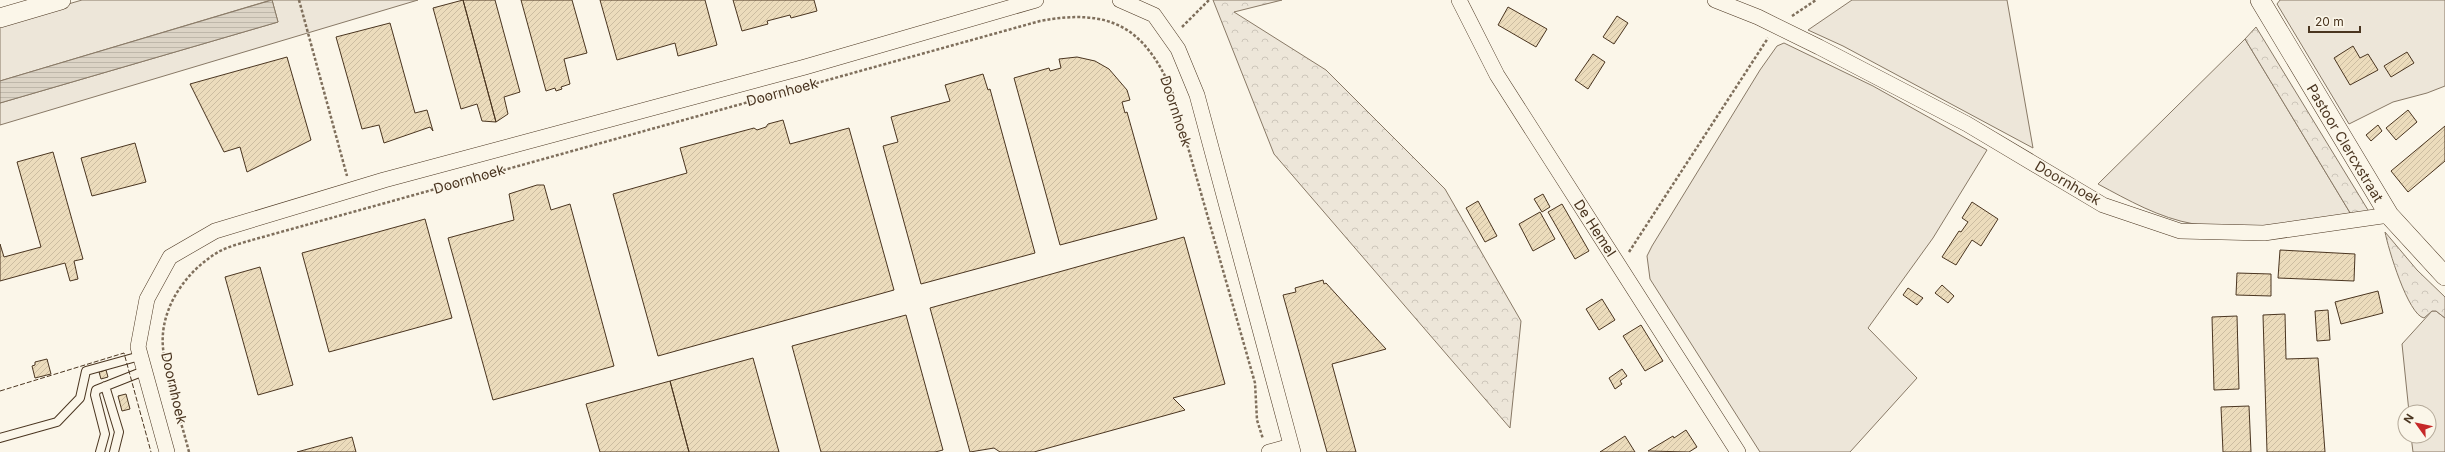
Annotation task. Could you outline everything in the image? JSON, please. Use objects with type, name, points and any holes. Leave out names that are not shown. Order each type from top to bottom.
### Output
[{"type":"street","points":[[0,18],[61,0]]},
{"type":"street","name":"Doornhoek","points":[[167,452],[138,346],[148,299],[170,257],[215,231],[351,190],[805,67],[1036,0]]},
{"type":"street","name":"Doornhoek","points":[[1120,0],[1154,15],[1178,49],[1197,95],[1292,449],[1267,449]]},
{"type":"street","name":"De Hemel","points":[[1459,0],[1497,75],[1738,452]]},
{"type":"street","name":"Doornhoek","points":[[1715,0],[1776,26],[1967,124],[2103,204],[2180,231],[2264,233],[2388,215]]},
{"type":"street","name":"Pastoor Clercxstraat","points":[[2260,0],[2388,215],[2445,276]]},
{"type":"lane","points":[[0,438],[57,422],[80,398],[86,371],[140,356]]},
{"type":"lane","points":[[100,452],[105,434],[94,395],[96,390],[144,371]]},
{"type":"lane","points":[[106,386],[119,432],[114,452]]},
{"type":"path","points":[[299,0],[356,211]]},
{"type":"path","points":[[1170,38],[1208,0]]},
{"type":"path","points":[[1620,266],[1776,26],[1816,0]]},
{"type":"path","name":"Doornhoek","points":[[189,452],[163,353],[164,327],[169,308],[180,286],[202,263],[221,251],[252,240],[1040,21],[1083,16],[1107,20],[1144,44],[1161,65],[1172,91],[1255,383],[1257,420],[1267,449]]},
{"type":"green space","points":[[82,0],[271,0],[0,81],[0,24]]},
{"type":"green space","points":[[272,0],[418,0],[0,125],[0,103],[278,22]]},
{"type":"green space","points":[[1213,0],[1282,0],[1234,12],[1326,70],[1445,189],[1521,321],[1510,428],[1274,154]]},
{"type":"green space","points":[[1852,0],[2007,0],[2033,148],[1843,46],[1808,30]]},
{"type":"green space","points":[[2280,0],[2445,0],[2445,86],[2427,93],[2393,102],[2349,124],[2277,4]]},
{"type":"green space","points":[[2256,27],[2368,210],[2364,214],[2352,216],[2245,39]]},
{"type":"green space","points":[[2245,39],[2352,216],[2253,227],[2194,224],[2156,213],[2098,184]]},
{"type":"green space","points":[[1784,43],[1873,86],[1987,150],[1933,238],[1868,328],[1917,378],[1850,452],[1760,452],[1650,279],[1647,256],[1652,246],[1760,70],[1777,46]]},
{"type":"green space","points":[[2385,232],[2417,270],[2445,297],[2445,318],[2436,311],[2432,311],[2424,318],[2418,314],[2412,306],[2405,294],[2390,252]]},
{"type":"green space","points":[[2432,311],[2436,311],[2445,318],[2445,452],[2413,452],[2412,444],[2437,444],[2437,404],[2408,404],[2402,344]]},
{"type":"shaded area","points":[[272,0],[278,22],[0,103],[0,81]]},
{"type":"building","points":[[463,0],[496,122],[482,121],[477,104],[461,109],[433,8]]},
{"type":"building","points":[[463,0],[495,0],[520,92],[504,97],[508,114],[496,122]]},
{"type":"building","points":[[521,0],[572,0],[587,53],[564,59],[570,84],[561,87],[562,89],[556,91],[555,88],[546,91]]},
{"type":"building","points":[[600,0],[705,0],[717,45],[678,56],[675,43],[617,60]]},
{"type":"building","points":[[733,0],[814,0],[817,11],[791,18],[790,15],[767,21],[768,24],[742,31]]},
{"type":"building","points":[[1508,7],[1547,29],[1536,47],[1498,25]]},
{"type":"building","points":[[1617,16],[1628,23],[1614,44],[1603,37]]},
{"type":"building","points":[[390,23],[415,113],[427,110],[433,131],[430,127],[384,143],[379,125],[362,129],[336,37]]},
{"type":"building","points":[[2353,46],[2360,58],[2368,54],[2378,70],[2350,85],[2334,58]]},
{"type":"building","points":[[2407,52],[2414,63],[2391,77],[2384,66]]},
{"type":"building","points":[[1593,54],[1605,62],[1588,89],[1575,80]]},
{"type":"building","points":[[287,57],[311,140],[247,172],[240,147],[224,152],[190,84]]},
{"type":"building","points":[[1077,57],[1095,61],[1109,69],[1127,90],[1130,100],[1122,102],[1125,113],[1127,112],[1157,219],[1060,245],[1014,78],[1049,68],[1050,71],[1061,68],[1059,59]]},
{"type":"building","points":[[983,74],[988,90],[990,89],[1035,253],[921,284],[883,146],[898,142],[891,117],[950,101],[945,85]]},
{"type":"building","points":[[2408,110],[2417,122],[2396,140],[2386,128]]},
{"type":"building","points":[[783,120],[790,144],[849,128],[894,290],[658,356],[613,194],[687,173],[680,148],[754,128],[757,130],[766,127],[768,124]]},
{"type":"building","points":[[2378,125],[2382,131],[2371,141],[2366,135]]},
{"type":"building","points":[[2445,126],[2445,161],[2408,192],[2391,171]]},
{"type":"building","points":[[135,143],[146,182],[92,196],[81,158]]},
{"type":"building","points":[[53,152],[83,259],[74,261],[78,279],[70,281],[65,263],[0,281],[0,244],[4,257],[41,247],[17,162]]},
{"type":"building","points":[[537,185],[544,185],[551,210],[570,204],[614,366],[493,400],[448,238],[514,220],[509,194]]},
{"type":"building","points":[[1543,194],[1550,207],[1542,212],[1534,199]]},
{"type":"building","points":[[1478,201],[1497,236],[1485,242],[1466,208]]},
{"type":"building","points":[[1972,202],[1998,219],[1981,246],[1972,240],[1956,265],[1942,257],[1959,231],[1961,232],[1968,222],[1962,218]]},
{"type":"building","points":[[1562,204],[1589,251],[1575,259],[1548,212]]},
{"type":"building","points":[[1540,212],[1555,239],[1533,251],[1519,224]]},
{"type":"building","points":[[425,219],[452,318],[329,352],[302,253]]},
{"type":"building","points":[[1184,237],[1225,384],[1173,398],[1185,410],[1034,452],[1000,452],[994,448],[970,452],[930,308]]},
{"type":"building","points":[[2280,250],[2355,254],[2354,281],[2278,278]]},
{"type":"building","points":[[260,267],[293,385],[258,395],[225,277]]},
{"type":"building","points":[[2237,273],[2271,274],[2271,296],[2236,295]]},
{"type":"building","points":[[1323,280],[1324,284],[1326,283],[1386,349],[1332,364],[1356,452],[1327,452],[1283,295],[1296,292],[1295,288]]},
{"type":"building","points":[[1942,285],[1954,296],[1948,303],[1935,293]]},
{"type":"building","points":[[1908,288],[1923,298],[1917,305],[1903,295]]},
{"type":"building","points":[[2378,291],[2383,313],[2341,324],[2335,302]]},
{"type":"building","points":[[1602,299],[1615,320],[1599,330],[1586,309]]},
{"type":"building","points":[[2328,310],[2330,340],[2317,341],[2315,311]]},
{"type":"building","points":[[2285,314],[2286,359],[2318,358],[2325,452],[2267,452],[2263,315]]},
{"type":"building","points":[[906,315],[943,450],[935,452],[821,452],[792,346]]},
{"type":"building","points":[[2237,316],[2239,389],[2214,390],[2212,317]]},
{"type":"building","points":[[1641,325],[1663,361],[1645,371],[1623,336]]},
{"type":"building","points":[[753,358],[779,452],[689,452],[670,381]]},
{"type":"building","points":[[47,359],[51,374],[35,378],[32,366],[35,365],[35,362]]},
{"type":"building","points":[[1622,369],[1627,376],[1620,381],[1622,384],[1615,389],[1609,378]]},
{"type":"building","points":[[106,370],[108,377],[101,379],[99,372]]},
{"type":"building","points":[[670,381],[689,452],[600,452],[586,404]]},
{"type":"building","points":[[126,394],[130,409],[122,411],[118,396]]},
{"type":"building","points":[[2249,406],[2251,452],[2223,452],[2221,407]]},
{"type":"building","points":[[1686,430],[1697,447],[1689,452],[1648,451],[1673,436],[1674,438]]},
{"type":"building","points":[[1625,436],[1635,452],[1600,452]]},
{"type":"building","points":[[352,437],[356,452],[297,452]]},
{"type":"fence","points":[[0,391],[124,353],[151,452]]}]
